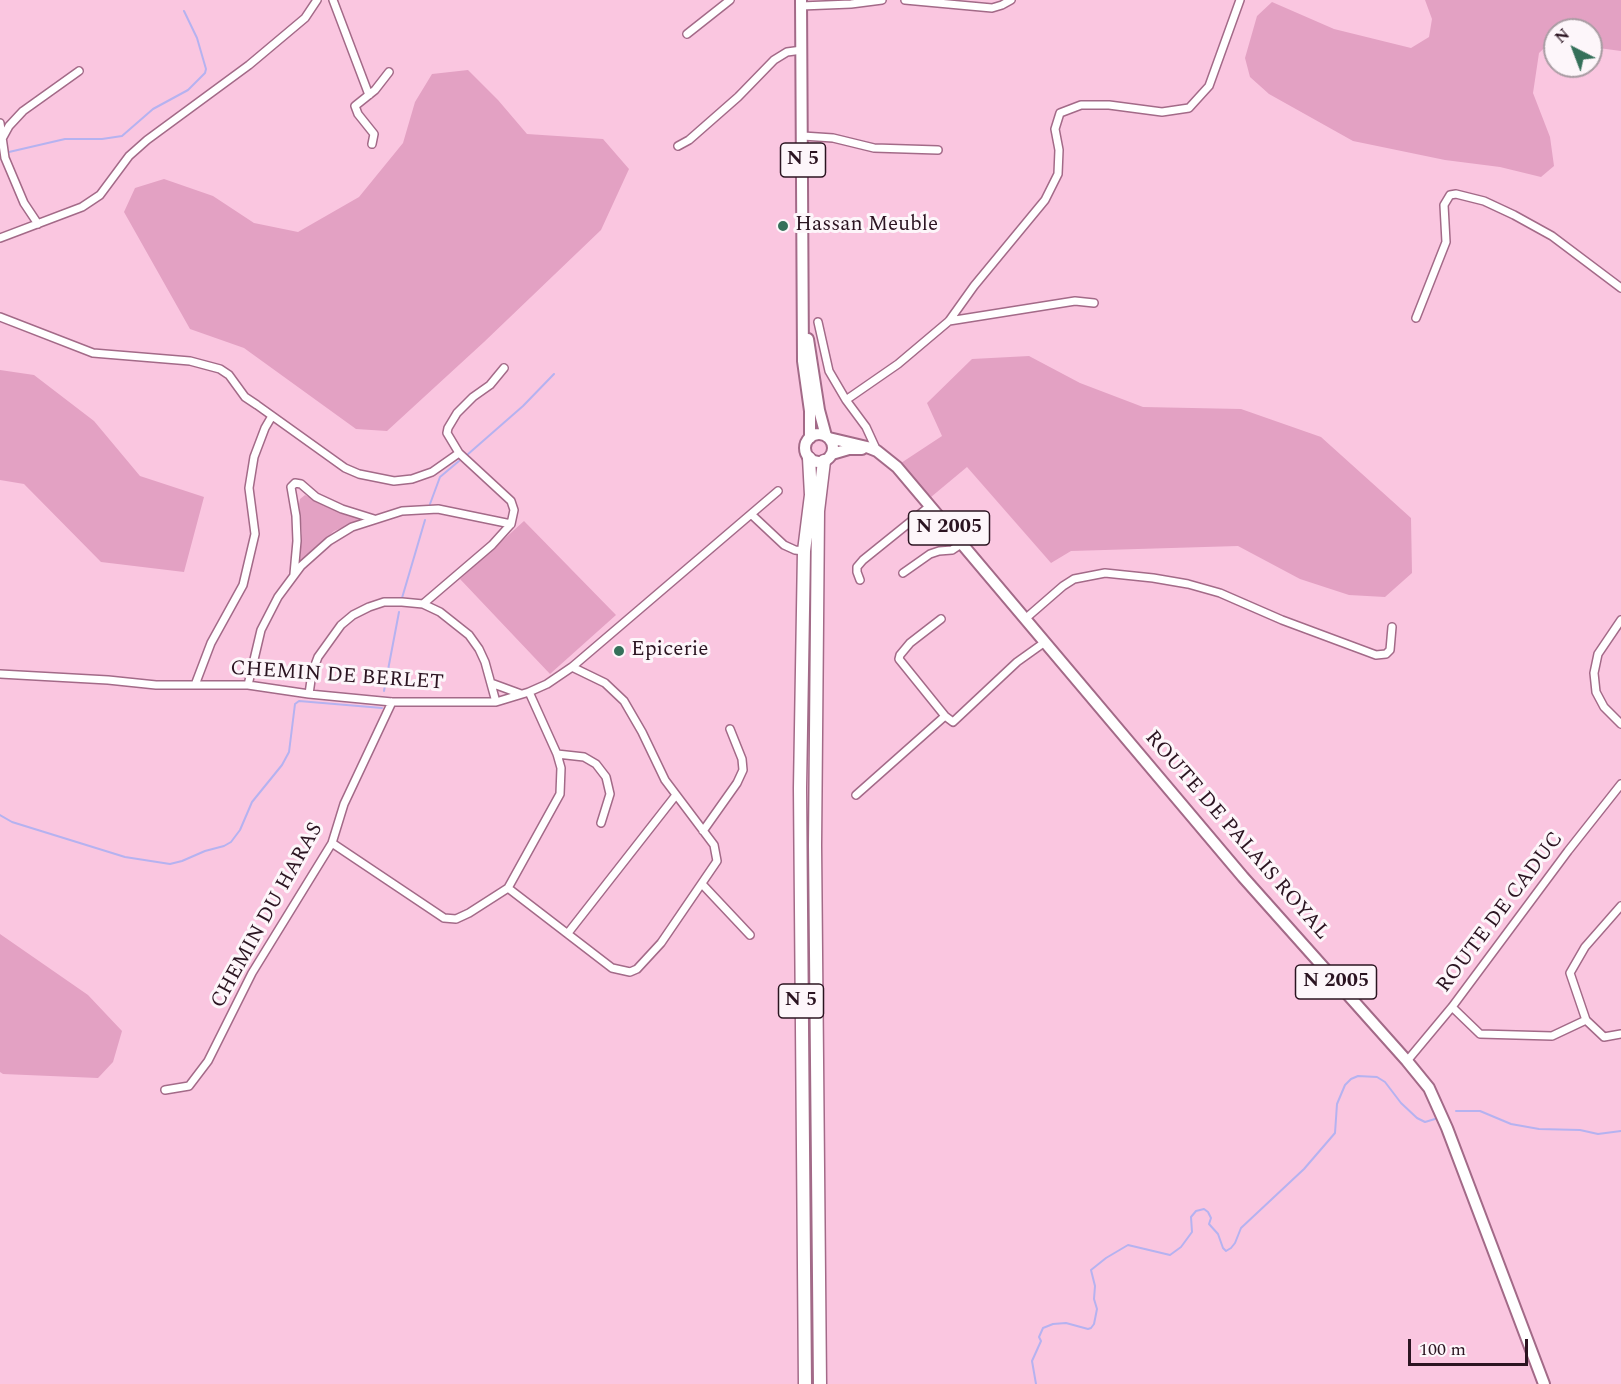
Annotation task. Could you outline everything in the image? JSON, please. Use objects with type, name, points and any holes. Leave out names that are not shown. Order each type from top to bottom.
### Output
[{"type":"highway","name":"N 5","points":[[805,1384],[800,788],[804,551],[811,495],[809,458]]},
{"type":"highway","name":"N 5","points":[[820,1384],[815,974],[818,515],[828,458]]},
{"type":"highway","points":[[804,551],[812,545],[818,515]]},
{"type":"main road","name":"N 5","points":[[801,3],[803,361],[810,411],[810,438],[805,449],[809,458]]},
{"type":"main road","name":"N 5","points":[[804,321],[812,357],[819,411],[833,447],[828,458]]},
{"type":"main road","points":[[810,438],[818,435],[828,437]]},
{"type":"main road","name":"ROUTE DE PALAIS ROYAL","points":[[828,437],[877,451],[897,467],[1243,877],[1429,1088],[1447,1128],[1544,1384]]},
{"type":"main road","points":[[809,458],[816,462],[856,448],[877,451]]},
{"type":"street","points":[[0,238],[82,207],[100,195],[129,156],[147,140],[249,65],[305,18],[317,0]]},
{"type":"street","points":[[333,0],[369,94]]},
{"type":"street","points":[[687,33],[730,0]]},
{"type":"street","points":[[801,3],[845,5],[882,0]]},
{"type":"street","points":[[905,0],[992,8],[1011,0]]},
{"type":"street","points":[[846,400],[898,364],[949,321],[974,286],[1045,200],[1058,174],[1059,150],[1055,129],[1060,113],[1081,105],[1108,105],[1162,112],[1189,108],[1209,86],[1240,0]]},
{"type":"street","points":[[678,146],[689,140],[738,97],[774,60],[787,52],[802,50]]},
{"type":"street","points":[[3,140],[9,126],[23,111],[79,71]]},
{"type":"street","points":[[372,144],[374,140],[372,130],[355,106],[375,90],[389,72]]},
{"type":"street","points":[[0,123],[5,158],[24,203],[38,224]]},
{"type":"street","points":[[803,136],[833,138],[874,148],[938,150]]},
{"type":"street","points":[[1416,318],[1446,242],[1444,205],[1450,195],[1456,194],[1484,201],[1515,215],[1552,237],[1621,288]]},
{"type":"street","points":[[949,321],[1075,301],[1094,303]]},
{"type":"street","points":[[0,318],[93,353],[190,361],[209,365],[229,375],[245,397],[352,472],[394,482],[422,477],[459,453]]},
{"type":"street","points":[[818,322],[829,371],[846,400],[866,427],[877,451]]},
{"type":"street","points":[[423,604],[492,545],[511,524],[514,506],[508,496],[459,453],[447,434],[451,422],[466,404],[490,385],[504,368]]},
{"type":"street","points":[[195,685],[211,643],[243,585],[255,534],[249,488],[254,457],[272,416]]},
{"type":"street","points":[[293,576],[297,541],[291,487],[295,483],[301,484],[316,497],[374,519]]},
{"type":"street","name":"CHEMIN DE BERLET","points":[[0,674],[156,685],[248,685],[392,702],[496,702],[548,684],[572,667],[778,491]]},
{"type":"street","points":[[860,580],[857,567],[863,560],[930,506]]},
{"type":"street","points":[[248,685],[261,630],[278,597],[301,566],[329,541],[352,527],[402,511],[438,509],[511,524]]},
{"type":"street","points":[[752,514],[784,545],[804,551]]},
{"type":"street","points":[[903,573],[930,554],[952,550],[961,544]]},
{"type":"street","points":[[1025,619],[1074,579],[1105,573],[1188,584],[1220,593],[1282,620],[1376,655],[1386,654],[1390,650],[1392,627]]},
{"type":"street","points":[[309,694],[312,673],[318,657],[341,625],[353,615],[384,602],[423,604],[440,612],[469,635],[485,662],[496,702]]},
{"type":"street","points":[[941,619],[910,643],[899,659],[945,716],[953,722],[1017,662],[1045,642]]},
{"type":"street","points":[[1621,620],[1598,654],[1594,673],[1596,692],[1604,707],[1621,723]]},
{"type":"street","points":[[508,888],[612,968],[630,972],[637,969],[661,943],[717,861],[714,844],[665,780],[624,701],[605,683],[572,667]]},
{"type":"street","points":[[332,843],[444,918],[456,919],[469,913],[508,888],[560,794],[561,768],[557,754],[525,693],[491,683]]},
{"type":"street","name":"CHEMIN DU HARAS","points":[[165,1090],[189,1086],[208,1060],[252,973],[332,843],[344,804],[392,702]]},
{"type":"street","points":[[856,795],[945,716]]},
{"type":"street","points":[[703,831],[737,783],[743,770],[742,759],[730,729]]},
{"type":"street","points":[[557,754],[584,757],[596,764],[606,777],[610,794],[601,824]]},
{"type":"street","name":"ROUTE DE CADUC","points":[[1407,1061],[1452,1007],[1621,784]]},
{"type":"street","points":[[568,933],[676,795]]},
{"type":"street","points":[[702,884],[750,935]]},
{"type":"street","points":[[1621,906],[1585,947],[1570,973],[1586,1020],[1604,1037],[1621,1034]]},
{"type":"street","points":[[1452,1007],[1480,1034],[1552,1036],[1586,1020]]},
{"type":"shaded area","points":[[1425,0],[1621,0],[1621,51],[1603,49],[1603,18],[1543,18],[1543,49],[1539,53],[1533,93],[1550,137],[1554,166],[1541,177],[1500,167],[1445,160],[1353,141],[1269,94],[1250,77],[1245,58],[1257,16],[1272,2],[1334,29],[1411,48],[1429,37],[1432,19]]},
{"type":"shaded area","points":[[468,70],[527,134],[603,139],[629,169],[601,230],[484,342],[387,431],[356,429],[244,348],[190,329],[124,212],[135,188],[164,179],[213,196],[254,223],[298,232],[359,197],[403,143],[415,102],[432,74]]},
{"type":"shaded area","points":[[1029,356],[1080,383],[1143,407],[1241,409],[1321,437],[1411,518],[1412,573],[1385,597],[1349,595],[1300,579],[1238,546],[1071,551],[1051,563],[967,467],[931,497],[901,463],[942,436],[927,403],[972,359]]},
{"type":"shaded area","points":[[0,370],[34,375],[94,421],[140,476],[204,497],[184,572],[101,562],[24,484],[0,480]]},
{"type":"shaded area","points":[[305,495],[329,508],[362,520],[334,531],[300,561],[302,533],[299,504],[300,499]]},
{"type":"shaded area","points":[[524,521],[616,615],[550,674],[460,579]]},
{"type":"shaded area","points":[[0,934],[88,995],[122,1031],[113,1062],[98,1078],[3,1074],[0,1072]]},
{"type":"waterway","points":[[9,152],[65,139],[102,139],[122,136],[153,109],[188,90],[205,73],[206,69],[197,38],[184,11]]},
{"type":"waterway","points":[[467,455],[523,406],[554,374]]},
{"type":"waterway","points":[[430,504],[440,477],[459,461]]},
{"type":"waterway","points":[[402,598],[425,520]]},
{"type":"waterway","points":[[384,691],[399,612]]},
{"type":"waterway","points":[[0,815],[12,822],[125,857],[170,864],[182,861],[224,846],[231,842],[240,830],[252,802],[282,765],[289,752],[295,704],[299,701],[382,708]]},
{"type":"waterway","points":[[1036,1384],[1032,1361],[1041,1341],[1039,1337],[1043,1328],[1066,1323],[1088,1329],[1094,1324],[1097,1309],[1091,1270],[1128,1245],[1170,1255],[1181,1247],[1192,1232],[1191,1217],[1196,1211],[1204,1209],[1211,1218],[1209,1224],[1218,1234],[1223,1248],[1226,1251],[1231,1248],[1241,1228],[1304,1169],[1335,1133],[1337,1104],[1345,1085],[1351,1079],[1358,1076],[1377,1077],[1385,1082],[1401,1103],[1417,1118],[1425,1122],[1435,1119]]},
{"type":"waterway","points":[[1456,1111],[1480,1111],[1511,1124],[1539,1129],[1580,1130],[1598,1134],[1621,1131]]},
{"type":"place","name":"Hassan Meuble","points":[[783,226]]},
{"type":"place","name":"Epicerie","points":[[619,651]]}]
